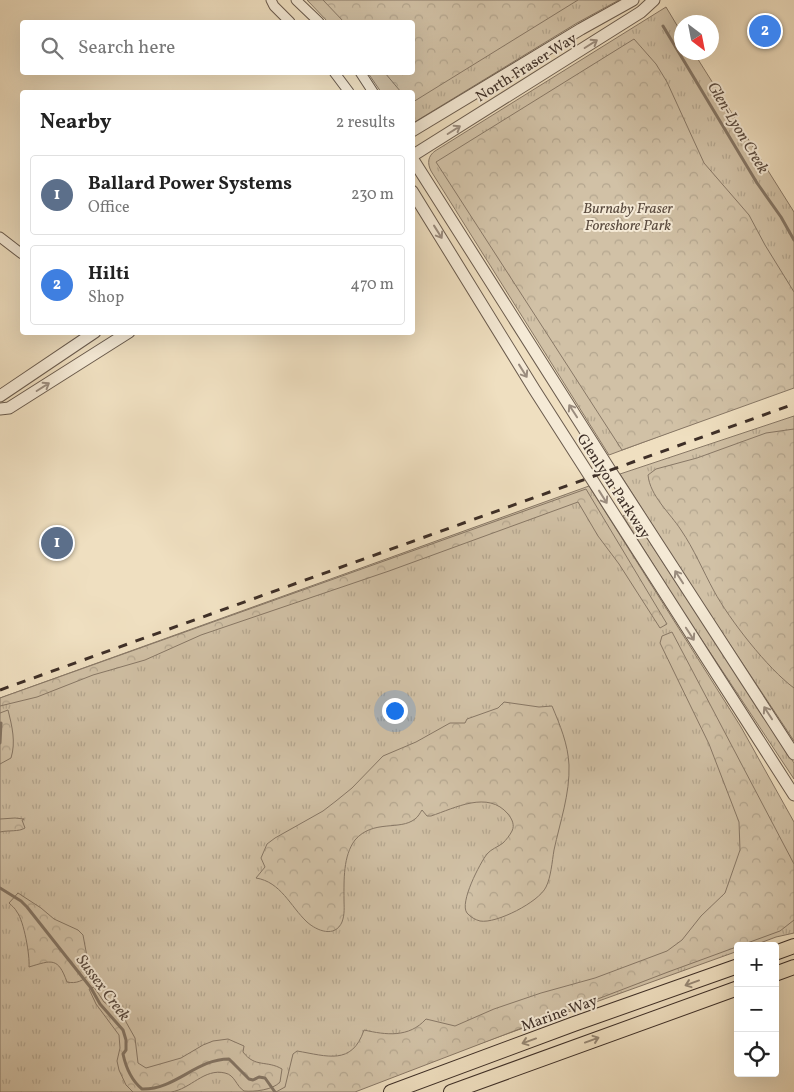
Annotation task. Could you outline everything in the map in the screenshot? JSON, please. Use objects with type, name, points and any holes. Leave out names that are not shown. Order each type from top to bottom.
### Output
[{"type":"main road","points":[[779,952],[794,946]]},
{"type":"main road","name":"Marine Way","points":[[391,1092],[734,967]]},
{"type":"main road","points":[[779,973],[794,967]]},
{"type":"main road","points":[[451,1092],[734,989]]},
{"type":"street","points":[[271,0],[274,6],[288,20]]},
{"type":"street","points":[[296,0],[317,20]]},
{"type":"street","name":"North Fraser Way","points":[[415,129],[581,29],[633,0]]},
{"type":"street","name":"North Fraser Way","points":[[415,155],[641,12],[654,0]]},
{"type":"street","points":[[336,75],[348,90]]},
{"type":"street","points":[[362,75],[372,90]]},
{"type":"street","name":"Glenlyon Parkway","points":[[415,162],[610,470],[794,754]]},
{"type":"street","name":"Glenlyon Parkway","points":[[415,196],[534,389],[794,795]]},
{"type":"street","points":[[0,237],[20,252]]},
{"type":"street","points":[[0,396],[88,335]]},
{"type":"street","points":[[90,335],[98,352]]},
{"type":"street","points":[[0,409],[8,408],[124,335]]},
{"type":"green space","points":[[307,0],[619,0],[577,23],[415,122],[415,90],[380,90],[369,75],[415,75],[415,20],[326,20]]},
{"type":"green space","points":[[323,0],[578,0],[415,101],[415,90],[399,90],[387,75],[415,75],[415,20],[342,20]]},
{"type":"green space","name":"Burnaby Fraser Foreshore Park","points":[[666,7],[674,20],[674,60],[698,60],[794,212],[794,386],[609,455],[431,171],[429,160],[435,151]]},
{"type":"green space","name":"Burnaby Fraser Foreshore Park","points":[[634,39],[656,64],[667,82],[704,163],[749,215],[794,292],[794,388],[622,450],[436,162]]},
{"type":"green space","points":[[794,416],[794,741],[620,474]]},
{"type":"green space","points":[[794,429],[794,688],[761,656],[729,615],[714,591],[686,537],[656,497],[648,475],[656,469],[697,458],[766,433]]},
{"type":"green space","points":[[589,486],[741,727],[794,822],[794,933],[763,942],[734,942],[734,952],[345,1092],[0,1092],[0,698]]},
{"type":"green space","points":[[586,489],[667,624],[660,628],[619,564],[598,536],[578,502],[389,571],[201,635],[145,660],[93,675],[37,697],[0,706],[0,698]]},
{"type":"green space","points":[[630,512],[794,763],[794,779],[680,607],[623,516]]},
{"type":"green space","points":[[672,632],[794,864],[794,920],[780,931],[750,942],[734,942],[734,948],[355,1092],[276,1092],[285,1087],[293,1054],[297,1051],[337,1056],[353,1049],[364,1030],[397,1034],[412,1029],[426,1019],[455,1026],[494,1009],[541,993],[595,978],[667,951],[682,940],[701,916],[725,893],[740,850],[739,822],[709,744],[660,643],[662,636]]},
{"type":"green space","points":[[504,702],[539,707],[552,706],[567,750],[569,776],[550,874],[546,887],[535,899],[506,916],[487,921],[477,920],[467,913],[465,908],[468,892],[480,866],[489,852],[501,844],[513,829],[513,822],[500,807],[491,803],[481,802],[471,803],[431,816],[427,816],[422,810],[416,818],[409,822],[378,827],[362,834],[355,840],[346,861],[344,916],[339,927],[335,930],[321,930],[311,925],[279,889],[265,880],[256,878],[265,867],[261,858],[267,844],[323,811],[352,788],[383,756],[416,742],[450,723],[465,723],[467,719],[498,708]]},
{"type":"green space","points":[[8,710],[13,734],[13,746],[11,758],[0,764],[0,713]]},
{"type":"green space","points":[[0,819],[24,819],[22,820],[25,828],[0,832]]},
{"type":"green space","points":[[18,893],[54,919],[78,930],[83,935],[90,973],[85,978],[77,982],[67,982],[60,968],[53,962],[29,967],[24,930],[20,916],[9,903]]},
{"type":"green space","points":[[94,987],[104,1002],[112,1008],[118,1006],[122,1009],[126,1022],[135,1038],[138,1063],[146,1068],[181,1058],[213,1041],[228,1039],[244,1046],[243,1052],[252,1060],[282,1069],[280,1082],[268,1089],[244,1091],[231,1076],[217,1072],[204,1076],[185,1087],[171,1092],[133,1092],[126,1085],[119,1070],[117,1061],[120,1048],[119,1035],[96,1004],[89,989]]},
{"type":"waterway","name":"Glen-Lyon Creek","points":[[663,26],[757,183],[781,217],[794,240]]},
{"type":"waterway","name":"Sussex Creek","points":[[0,743],[1,723]]},
{"type":"waterway","name":"Sussex Creek","points":[[0,888],[27,907],[91,988],[100,1004],[123,1030],[126,1040],[126,1050],[123,1054],[126,1064],[132,1078],[142,1089],[165,1085],[206,1064],[217,1060],[229,1059],[249,1079],[265,1078],[275,1092]]},
{"type":"railway","points":[[0,690],[794,404]]},
{"type":"place","name":"Hilti","points":[[765,31]]},
{"type":"place","name":"Ballard Power Systems","points":[[57,543]]}]
